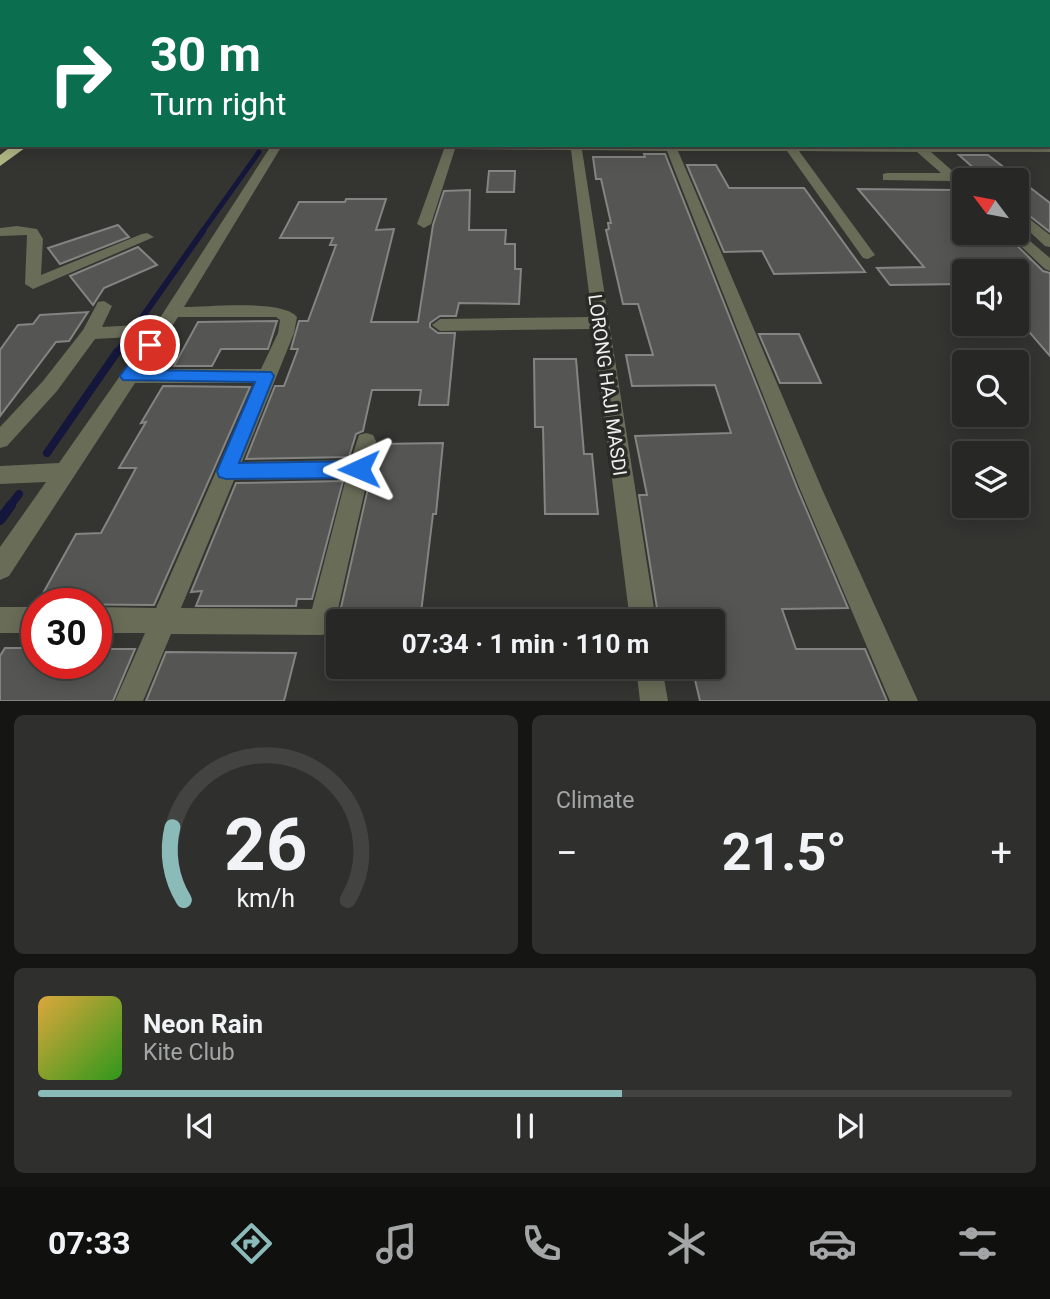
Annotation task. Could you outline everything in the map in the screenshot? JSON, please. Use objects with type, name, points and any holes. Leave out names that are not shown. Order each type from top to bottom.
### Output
[{"type":"highway","points":[[0,162],[21,147]]},
{"type":"street","points":[[0,568],[173,312],[275,147]]},
{"type":"street","points":[[424,224],[455,147],[612,147]]},
{"type":"street","name":"LORONG HAJI MASDI","points":[[576,147],[641,609]]},
{"type":"street","points":[[671,147],[811,489],[904,701]]},
{"type":"street","points":[[755,147],[799,147],[868,255]]},
{"type":"street","points":[[918,147],[952,176]]},
{"type":"street","points":[[887,177],[952,177]]},
{"type":"street","points":[[1029,224],[1050,243]]},
{"type":"street","points":[[0,232],[32,232],[36,239],[33,284],[148,236]]},
{"type":"street","points":[[1027,245],[1050,266]]},
{"type":"street","points":[[0,440],[50,386],[90,333],[104,306]]},
{"type":"street","points":[[129,701],[265,376],[286,333],[289,317],[278,312],[173,312]]},
{"type":"street","points":[[440,325],[599,323]]},
{"type":"street","points":[[90,333],[161,330]]},
{"type":"street","points":[[129,376],[265,376]]},
{"type":"street","points":[[112,620],[321,622],[366,441]]},
{"type":"street","points":[[226,471],[359,469]]},
{"type":"street","points":[[0,475],[63,472]]},
{"type":"street","points":[[0,620],[21,620]]},
{"type":"street","points":[[651,679],[654,701]]},
{"type":"building","points":[[644,154],[665,154],[798,490],[848,608],[782,609],[796,649],[865,649],[887,701],[700,701],[695,679],[725,679],[725,609],[657,609],[639,495],[647,495],[635,436],[731,433],[715,385],[632,386],[626,355],[653,355],[638,304],[623,304],[606,230],[609,229],[608,223],[611,223],[601,179],[596,179],[593,157],[645,157]]},
{"type":"building","points":[[959,155],[988,155],[1005,168],[974,168]]},
{"type":"building","points":[[687,165],[716,165],[729,188],[804,188],[865,272],[774,274],[762,251],[724,252]]},
{"type":"building","points":[[489,171],[515,171],[514,192],[487,192]]},
{"type":"building","points":[[1029,187],[1050,203],[1050,232],[1029,215]]},
{"type":"building","points":[[858,189],[952,190],[952,245],[1016,245],[1043,271],[1050,273],[1050,356],[1029,332],[1029,259],[952,259],[952,284],[890,285],[877,268],[924,267]]},
{"type":"building","points":[[470,190],[469,230],[506,230],[505,244],[515,244],[515,269],[521,269],[519,304],[459,303],[456,316],[440,316],[430,323],[430,327],[438,333],[455,333],[448,405],[419,405],[421,390],[372,390],[363,431],[356,434],[349,457],[246,459],[275,386],[284,386],[298,349],[291,349],[299,321],[308,321],[336,245],[330,245],[333,238],[280,238],[299,202],[386,199],[376,230],[394,229],[371,322],[418,322],[433,225],[444,191]]},
{"type":"building","points":[[118,225],[129,237],[60,264],[48,248]]},
{"type":"building","points":[[138,247],[157,265],[104,288],[93,305],[70,276]]},
{"type":"building","points":[[88,312],[69,341],[56,342],[0,416],[0,350],[18,325],[33,324],[40,315]]},
{"type":"building","points":[[277,321],[268,349],[221,349],[212,366],[174,366],[198,322]]},
{"type":"building","points":[[759,334],[799,334],[821,383],[780,383]]},
{"type":"building","points":[[534,359],[576,359],[584,454],[592,454],[598,514],[545,514],[543,427],[535,427]]},
{"type":"building","points":[[163,386],[250,387],[154,605],[112,605],[112,588],[46,588],[76,534],[101,533],[136,468],[119,468],[146,422],[141,423]]},
{"type":"building","points":[[443,443],[436,514],[433,514],[421,609],[341,609],[378,444]]},
{"type":"building","points":[[343,481],[312,599],[297,599],[296,606],[196,606],[202,591],[191,592],[236,483]]},
{"type":"building","points":[[5,648],[21,648],[21,679],[112,679],[112,649],[135,649],[113,701],[0,701],[0,656]]},
{"type":"building","points":[[166,652],[296,653],[284,701],[146,701]]},
{"type":"waterway","points":[[202,232],[259,152]]},
{"type":"waterway","points":[[141,319],[203,231]]},
{"type":"waterway","points":[[116,354],[123,344]]},
{"type":"waterway","points":[[47,453],[117,352]]},
{"type":"waterway","points":[[9,507],[19,494]]},
{"type":"waterway","points":[[0,520],[11,505]]},
{"type":"route","points":[[150,345],[129,376],[265,376],[226,471],[359,469]]}]
